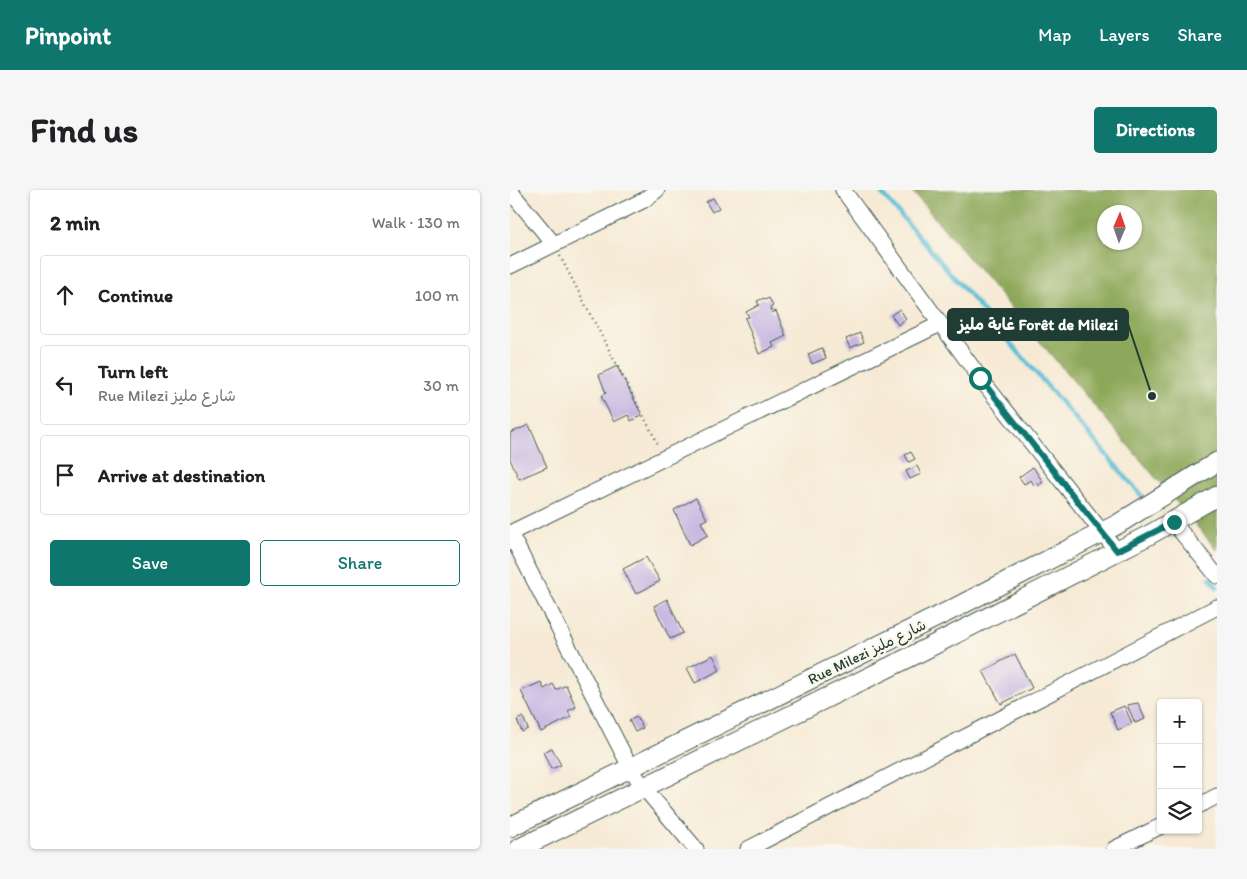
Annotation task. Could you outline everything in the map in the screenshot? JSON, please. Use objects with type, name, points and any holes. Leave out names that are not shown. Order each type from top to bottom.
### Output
[{"type":"street","points":[[510,266],[644,200],[658,190]]},
{"type":"street","points":[[843,190],[940,324],[1117,551]]},
{"type":"street","points":[[510,191],[553,244]]},
{"type":"street","points":[[696,849],[644,788],[631,769],[510,533],[666,459],[940,324]]},
{"type":"street","name":"Rue Milezi شارع مليز","points":[[510,827],[953,610],[1103,532],[1217,462]]},
{"type":"street","name":"Rue Milezi شارع مليز","points":[[518,849],[910,657],[1174,522],[1217,496]]},
{"type":"street","points":[[1174,522],[1217,576]]},
{"type":"street","points":[[748,849],[1217,607]]},
{"type":"street","points":[[1202,804],[1217,796]]},
{"type":"street","points":[[1114,849],[1157,828]]},
{"type":"path","points":[[553,244],[666,459]]},
{"type":"green space","points":[[911,190],[1217,190],[1217,550]]},
{"type":"building","points":[[713,198],[719,208],[712,212],[706,202]]},
{"type":"building","points":[[764,298],[765,300],[769,298],[773,306],[770,308],[772,313],[776,311],[786,336],[772,343],[774,347],[759,354],[745,318],[749,317],[746,312],[759,305],[757,301]]},
{"type":"building","points":[[900,309],[906,319],[898,325],[891,315]]},
{"type":"building","points":[[860,333],[864,342],[850,348],[846,339]]},
{"type":"building","points":[[822,348],[826,358],[812,364],[808,354]]},
{"type":"building","points":[[617,366],[642,415],[631,421],[628,415],[614,422],[601,396],[606,393],[599,375]]},
{"type":"building","points":[[529,425],[547,467],[519,479],[510,459],[510,433]]},
{"type":"building","points":[[911,452],[915,459],[909,462],[905,455]]},
{"type":"building","points":[[917,466],[921,474],[910,479],[906,471]]},
{"type":"building","points":[[1033,467],[1043,482],[1038,486],[1036,483],[1034,485],[1031,480],[1024,484],[1019,477]]},
{"type":"building","points":[[696,498],[707,519],[701,522],[708,535],[690,545],[674,510]]},
{"type":"building","points":[[646,557],[660,581],[636,594],[623,569]]},
{"type":"building","points":[[667,599],[683,633],[670,639],[654,606]]},
{"type":"building","points":[[1015,654],[1032,688],[1001,704],[983,671]]},
{"type":"building","points":[[713,655],[720,670],[695,683],[687,668]]},
{"type":"building","points":[[541,682],[544,689],[553,684],[556,690],[566,685],[576,707],[568,711],[571,717],[541,732],[521,691]]},
{"type":"building","points":[[1138,703],[1145,719],[1135,723],[1127,705]]},
{"type":"building","points":[[1124,706],[1132,723],[1118,730],[1110,712]]},
{"type":"building","points":[[523,717],[528,729],[522,732],[517,720]]},
{"type":"building","points":[[637,717],[643,728],[635,732],[629,720]]},
{"type":"building","points":[[552,748],[561,765],[551,769],[543,752]]},
{"type":"waterway","points":[[879,190],[1141,495]]},
{"type":"waterway","points":[[1210,578],[1217,587]]},
{"type":"place","name":"غابة مليز Forêt de Milezi","points":[[1152,396]]},
{"type":"route","points":[[980,378],[1117,551],[1174,522]]}]
